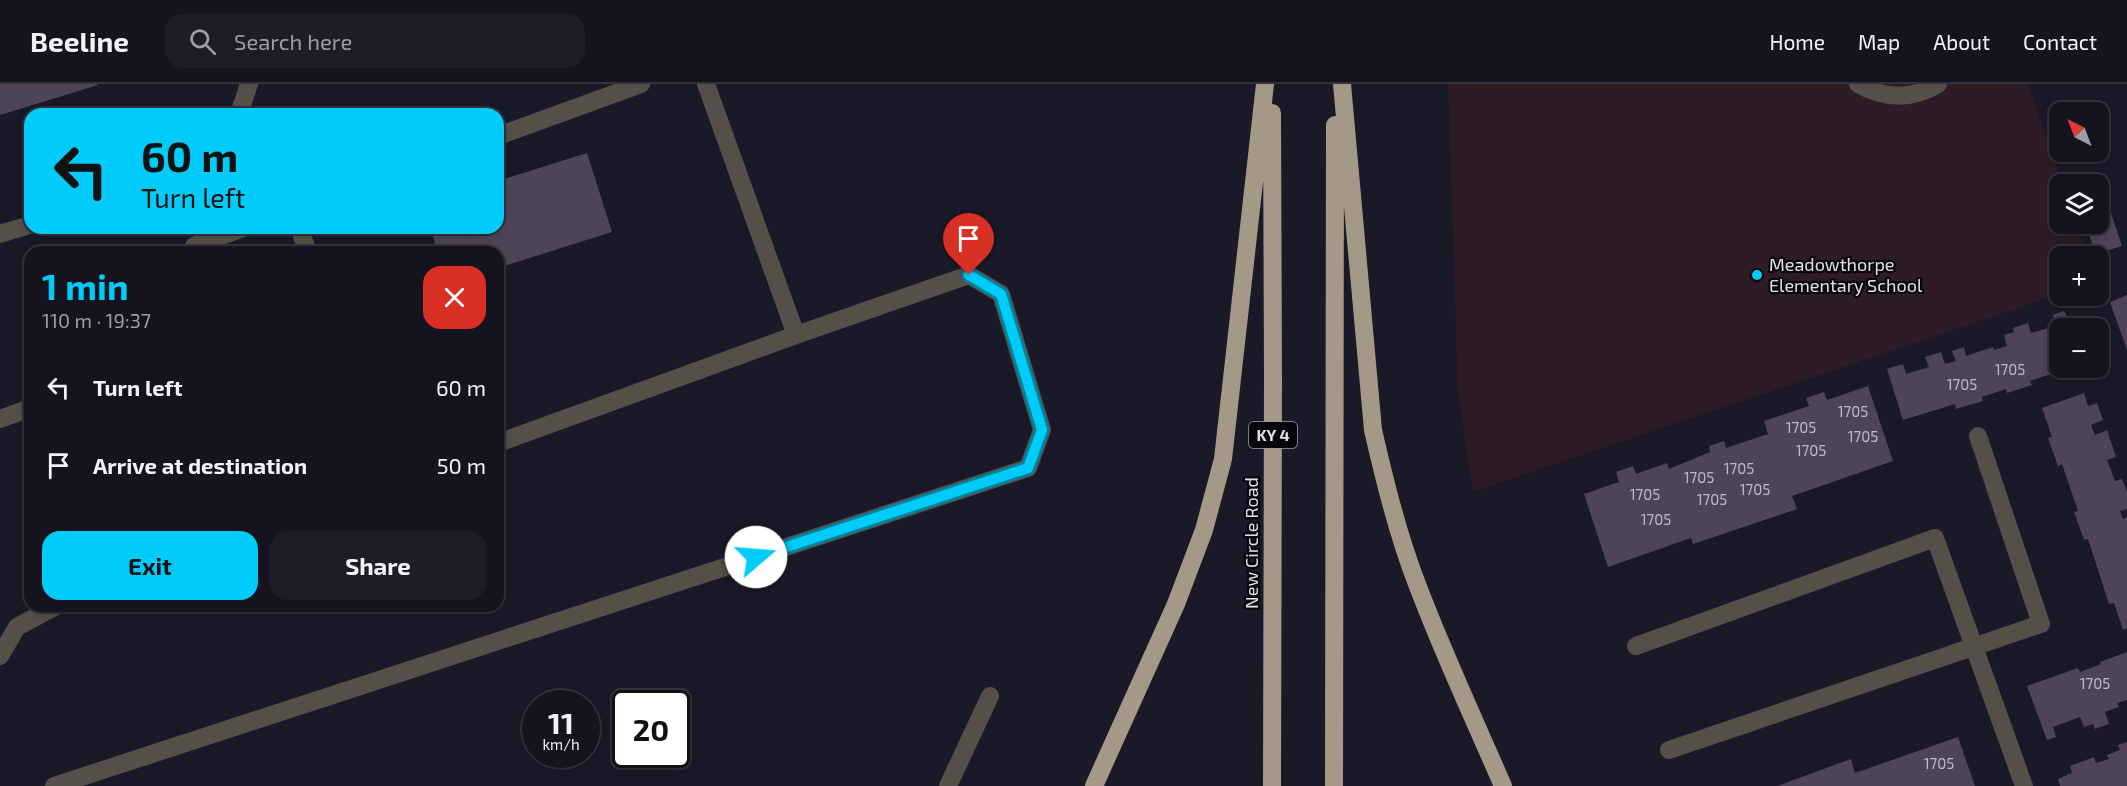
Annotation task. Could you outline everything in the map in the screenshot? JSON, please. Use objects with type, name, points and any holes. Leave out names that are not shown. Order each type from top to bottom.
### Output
[{"type":"highway","points":[[1094,786],[1180,593],[1204,530],[1223,459],[1265,84]]},
{"type":"highway","name":"New Circle Road","points":[[1271,84],[1274,377],[1272,786]]},
{"type":"highway","points":[[1335,84],[1335,786]]},
{"type":"highway","points":[[1342,84],[1376,441],[1383,474],[1416,582],[1503,786]]},
{"type":"lane","points":[[241,108],[249,84]]},
{"type":"lane","points":[[504,134],[641,84]]},
{"type":"lane","points":[[706,84],[796,334]]},
{"type":"lane","points":[[1858,84],[1880,94],[1903,97],[1926,91],[1938,84]]},
{"type":"lane","points":[[0,234],[24,227]]},
{"type":"lane","points":[[200,246],[229,234]]},
{"type":"lane","points":[[54,786],[1028,468],[1042,430],[1001,294],[969,275],[796,334],[504,441]]},
{"type":"lane","points":[[0,419],[24,410]]},
{"type":"lane","points":[[1669,750],[2041,624],[1978,436]]},
{"type":"lane","points":[[1636,646],[1935,538],[2024,786]]},
{"type":"lane","points":[[0,656],[17,627],[45,612]]},
{"type":"lane","points":[[948,786],[990,696]]},
{"type":"shaded area","name":"Meadowthorpe Elementary School","points":[[1448,84],[2028,84],[2049,144],[2049,162],[2055,162],[2060,174],[2049,174],[2049,234],[2080,234],[2084,246],[2049,246],[2049,297],[1473,492],[1458,393]]},
{"type":"building","points":[[0,84],[98,84],[98,85],[0,115]]},
{"type":"building","points":[[587,153],[612,232],[504,266],[504,246],[436,246],[432,234],[504,234],[504,179]]},
{"type":"building","points":[[2109,210],[2122,246],[2109,250],[2109,246],[2093,246],[2089,234],[2109,234]]},
{"type":"building","points":[[2127,295],[2127,350],[2110,302]]},
{"type":"building","points":[[2064,311],[2067,318],[2054,318],[2053,315]]},
{"type":"building","points":[[2028,323],[2031,333],[2049,328],[2049,375],[2030,381],[2032,385],[2007,393],[2006,389],[1982,397],[1983,401],[1956,409],[1955,404],[1903,420],[1887,369],[1903,364],[1906,374],[1929,367],[1925,357],[1941,352],[1945,364],[1956,361],[1952,351],[1964,347],[1966,356],[1993,347],[1994,350],[2007,346],[2004,335],[2014,332],[2013,328]]},
{"type":"building","points":[[1868,386],[1893,461],[1792,496],[1797,509],[1693,544],[1691,538],[1608,567],[1584,494],[1619,482],[1616,472],[1633,466],[1636,474],[1667,463],[1669,469],[1710,452],[1709,446],[1724,441],[1726,448],[1768,434],[1764,421],[1809,406],[1806,398],[1824,392],[1827,400]]},
{"type":"building","points":[[2084,393],[2088,406],[2097,403],[2103,420],[2091,425],[2095,435],[2107,430],[2116,457],[2107,460],[2115,481],[2122,479],[2127,492],[2127,509],[2120,511],[2123,519],[2127,517],[2127,628],[2123,630],[2114,603],[2109,604],[2088,539],[2084,540],[2074,512],[2078,511],[2062,464],[2058,466],[2048,438],[2052,437],[2042,408]]},
{"type":"building","points":[[2127,652],[2127,700],[2117,703],[2119,707],[2105,712],[2109,724],[2095,729],[2093,724],[2084,727],[2080,717],[2053,727],[2056,737],[2047,740],[2027,686],[2078,668],[2080,672]]},
{"type":"building","points":[[1958,737],[1975,786],[1777,786],[1851,759],[1855,773]]},
{"type":"building","points":[[2127,742],[2127,786],[2060,786],[2058,779],[2072,773],[2070,766],[2094,757],[2096,763],[2109,759],[2107,755],[2120,750],[2118,745]]},
{"type":"place","name":"Meadowthorpe Elementary School","points":[[1757,275]]},
{"type":"route","points":[[756,557],[1028,468],[1042,430],[1001,294],[969,275]]}]
